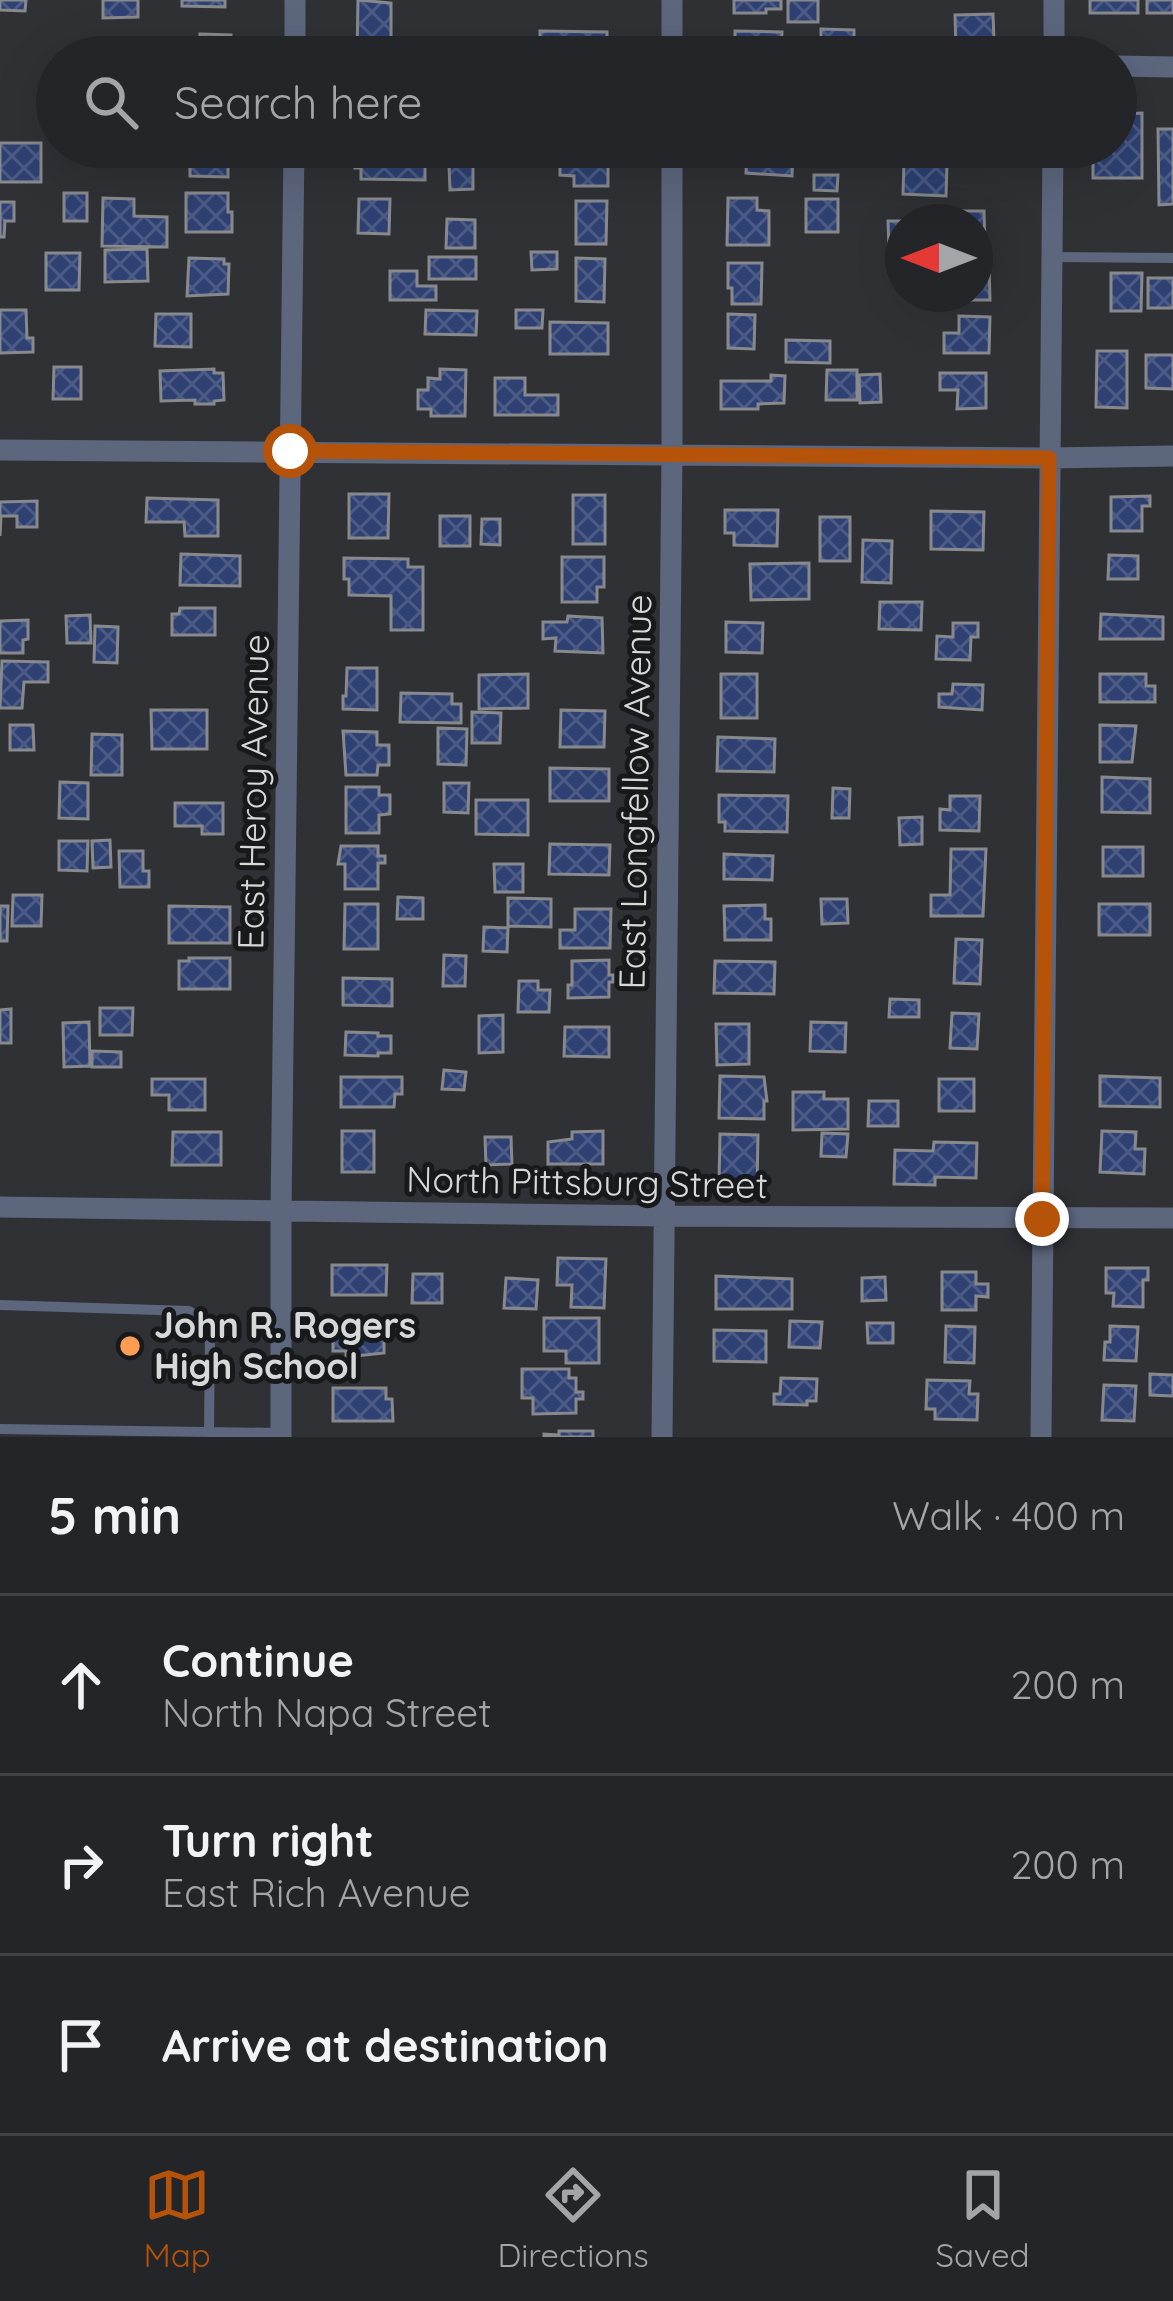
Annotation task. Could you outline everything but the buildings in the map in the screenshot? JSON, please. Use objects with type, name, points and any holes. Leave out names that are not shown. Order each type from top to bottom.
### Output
[{"type":"street","points":[[295,0],[295,36]]},
{"type":"street","points":[[672,0],[672,36]]},
{"type":"street","points":[[1054,0],[1054,36]]},
{"type":"street","points":[[1137,66],[1173,67]]},
{"type":"street","name":"East Heroy Avenue","points":[[281,1435],[294,168]]},
{"type":"street","name":"East Longfellow Avenue","points":[[662,1437],[672,168]]},
{"type":"street","points":[[1041,1437],[1053,168]]},
{"type":"street","points":[[0,450],[1173,456]]},
{"type":"street","name":"North Pittsburg Street","points":[[0,1208],[1173,1218]]},
{"type":"lane","points":[[1052,257],[1173,258]]},
{"type":"lane","points":[[0,1305],[189,1311],[206,1321],[210,1332],[209,1432]]},
{"type":"lane","points":[[0,1429],[281,1435]]},
{"type":"place","name":"John R. Rogers High School","points":[[130,1346]]},
{"type":"route","points":[[290,451],[1049,458],[1042,1219]]}]
